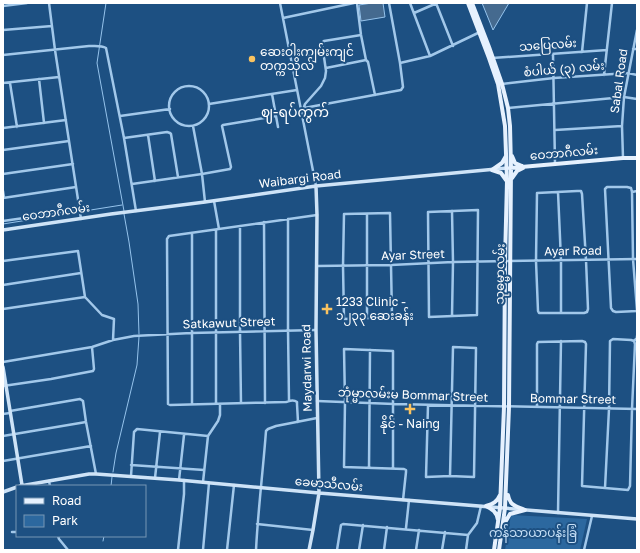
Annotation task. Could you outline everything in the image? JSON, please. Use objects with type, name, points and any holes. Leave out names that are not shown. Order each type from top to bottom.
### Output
[{"type":"main road","name":"သုဓမ္မာလမ်း","points":[[468,3],[502,84],[508,108],[510,126],[508,155]]},
{"type":"main road","name":"သုဓမ္မာလမ်း","points":[[472,3],[481,32]]},
{"type":"main road","name":"သုဓမ္မာလမ်း","points":[[491,58],[498,84],[504,120],[509,168],[504,491],[503,525],[499,550]]},
{"type":"main road","points":[[492,170],[502,163],[508,155],[515,163],[520,166],[525,166]]},
{"type":"main road","name":"ဝေဘာဂီလမ်း","points":[[509,168],[637,158]]},
{"type":"main road","points":[[492,170],[501,173],[509,181],[517,171],[525,166]]},
{"type":"main road","points":[[486,506],[498,500],[504,491],[512,505],[525,510]]},
{"type":"main road","points":[[486,506],[494,510],[498,517],[498,525]]},
{"type":"main road","name":"သုဓမ္မာလမ်း","points":[[494,550],[498,525],[503,508]]},
{"type":"main road","points":[[503,525],[510,514],[525,510]]},
{"type":"street","points":[[3,6],[27,3]]},
{"type":"street","points":[[49,3],[81,218]]},
{"type":"street","points":[[280,3],[316,186]]},
{"type":"street","points":[[283,18],[355,3],[366,60],[368,62],[375,95]]},
{"type":"street","points":[[304,108],[401,90],[403,88],[400,63],[388,3]]},
{"type":"street","points":[[410,3],[430,56]]},
{"type":"street","points":[[414,13],[437,3],[453,46]]},
{"type":"street","points":[[582,52],[587,3]]},
{"type":"street","points":[[604,75],[612,3]]},
{"type":"street","points":[[3,30],[52,26]]},
{"type":"street","name":"Sabal Road","points":[[623,158],[622,126],[624,98],[637,30]]},
{"type":"street","points":[[400,63],[430,56],[481,32]]},
{"type":"street","points":[[302,113],[305,104],[321,86],[325,78],[326,68],[322,43],[324,41],[361,35]]},
{"type":"street","points":[[3,55],[89,46],[103,46],[106,48],[120,116],[136,211]]},
{"type":"street","name":"သပြေလမ်း","points":[[491,58],[607,50]]},
{"type":"street","points":[[553,54],[555,164]]},
{"type":"street","points":[[326,68],[366,60]]},
{"type":"street","name":"စံပါယ် (၃) လမ်း","points":[[502,84],[554,78],[628,74],[637,75]]},
{"type":"street","points":[[3,84],[59,77]]},
{"type":"street","points":[[39,80],[44,123]]},
{"type":"street","points":[[10,83],[17,126]]},
{"type":"street","points":[[185,87],[194,87],[201,90],[206,96],[209,104],[205,118],[193,126],[184,125],[177,122],[172,116],[170,109],[170,101],[174,94],[179,89],[185,87]]},
{"type":"street","points":[[209,104],[297,90]]},
{"type":"street","points":[[272,94],[278,128]]},
{"type":"street","points":[[508,108],[624,98],[637,100]]},
{"type":"street","points":[[120,116],[170,109]]},
{"type":"street","points":[[132,184],[230,169],[231,167],[222,126],[276,116]]},
{"type":"street","points":[[3,128],[66,120]]},
{"type":"street","points":[[193,126],[202,174],[205,202]]},
{"type":"street","points":[[555,130],[622,126]]},
{"type":"street","points":[[124,138],[167,132],[170,133],[178,177]]},
{"type":"street","points":[[148,135],[155,181]]},
{"type":"street","points":[[3,150],[69,141]]},
{"type":"street","points":[[3,174],[73,164]]},
{"type":"street","name":"ဝေဘာဂီလမ်း","points":[[492,170],[509,168]]},
{"type":"street","name":"Waibargi Road","points":[[111,214],[316,186],[492,170]]},
{"type":"street","points":[[3,191],[4,198],[76,186]]},
{"type":"street","name":"Maydarwi Road","points":[[309,550],[319,493],[316,330],[316,186]]},
{"type":"street","points":[[627,186],[631,188],[632,192],[637,311],[616,312],[611,308],[606,188],[627,186]]},
{"type":"street","points":[[577,190],[581,191],[582,194],[588,309],[587,312],[584,313],[539,313],[538,311],[536,261],[537,193],[558,192],[577,190]]},
{"type":"street","points":[[632,192],[637,191]]},
{"type":"street","points":[[558,192],[561,260],[561,313]]},
{"type":"street","points":[[214,201],[217,229],[216,404]]},
{"type":"street","points":[[3,221],[80,210]]},
{"type":"street","points":[[478,210],[477,315],[428,317],[428,212],[452,211],[478,210]]},
{"type":"street","points":[[452,211],[452,316]]},
{"type":"street","points":[[390,213],[392,317],[344,319],[344,214],[367,214],[390,213]]},
{"type":"street","name":"ဝေဘာဂီလမ်း","points":[[3,230],[111,214]]},
{"type":"street","points":[[367,214],[367,318]]},
{"type":"street","points":[[298,422],[297,402],[289,400],[286,402],[265,403],[168,404],[167,246],[169,236],[317,215]]},
{"type":"street","points":[[288,219],[289,400]]},
{"type":"street","points":[[264,222],[265,403]]},
{"type":"street","points":[[240,226],[241,403]]},
{"type":"street","points":[[192,233],[192,404]]},
{"type":"street","points":[[3,261],[78,251],[85,297],[102,315],[114,319],[113,340]]},
{"type":"street","name":"Ayar Road","points":[[508,261],[635,259]]},
{"type":"street","name":"Ayar Street","points":[[316,266],[368,266],[508,261]]},
{"type":"street","points":[[3,285],[81,274]]},
{"type":"street","points":[[3,309],[85,297]]},
{"type":"street","name":"Satkawut Street","points":[[3,362],[92,347],[113,340],[134,336],[216,332],[316,330]]},
{"type":"street","points":[[537,407],[538,342],[585,342],[582,486],[628,490],[630,486],[634,341],[636,340],[637,336]]},
{"type":"street","points":[[605,488],[609,409],[610,341],[613,339],[634,341]]},
{"type":"street","points":[[558,513],[561,341]]},
{"type":"street","points":[[5,386],[93,371],[92,347]]},
{"type":"street","points":[[428,405],[426,477],[450,476],[474,478],[476,348],[453,347],[450,476]]},
{"type":"street","points":[[393,468],[393,351],[344,349],[346,402],[344,467],[393,468],[406,470],[403,500]]},
{"type":"street","points":[[368,468],[370,350]]},
{"type":"street","points":[[3,367],[21,485]]},
{"type":"street","points":[[3,414],[80,399],[83,401],[96,474]]},
{"type":"street","name":"ဘုံမ္မာလမ်းမ Bommar Street","points":[[317,401],[506,407]]},
{"type":"street","points":[[203,482],[208,436],[220,415],[220,404]]},
{"type":"street","name":"Bommar Street","points":[[506,407],[637,409]]},
{"type":"street","points":[[256,550],[266,430],[276,426],[317,418]]},
{"type":"street","points":[[3,436],[86,422]]},
{"type":"street","points":[[131,476],[135,431],[208,436]]},
{"type":"street","points":[[156,478],[160,432]]},
{"type":"street","points":[[178,550],[184,494],[180,468],[184,435]]},
{"type":"street","points":[[3,461],[91,446]]},
{"type":"street","points":[[131,465],[204,470]]},
{"type":"street","name":"ခေမာသီလမ်း","points":[[27,485],[96,474],[234,484],[319,493],[637,519]]},
{"type":"street","points":[[49,481],[50,485]]},
{"type":"street","points":[[203,550],[209,482]]},
{"type":"street","points":[[226,550],[234,484]]},
{"type":"street","points":[[3,492],[16,487]]},
{"type":"street","points":[[406,528],[409,500]]},
{"type":"street","points":[[466,550],[468,535],[477,523],[481,506]]},
{"type":"street","points":[[584,550],[592,516]]},
{"type":"street","points":[[257,524],[313,530]]},
{"type":"street","points":[[337,550],[342,524],[406,528],[468,535]]},
{"type":"street","points":[[359,550],[363,525]]},
{"type":"street","points":[[384,550],[387,527]]},
{"type":"street","points":[[416,550],[419,530]]},
{"type":"street","points":[[442,550],[445,532]]},
{"type":"street","points":[[58,538],[68,550]]},
{"type":"green space","name":"ကန်သာယာပန်းခြံ","points":[[511,515],[587,519],[580,550],[505,550]]},
{"type":"shaded area","points":[[383,3],[385,17],[361,21],[359,5]]},
{"type":"shaded area","points":[[482,3],[509,3],[493,30]]},
{"type":"waterway","points":[[106,3],[97,63],[124,211]]},
{"type":"waterway","points":[[3,224],[122,205]]},
{"type":"waterway","points":[[124,214],[138,304],[139,334]]},
{"type":"waterway","points":[[113,472],[116,453],[137,365],[139,337]]},
{"type":"waterway","points":[[111,485],[112,477]]},
{"type":"waterway","points":[[103,541],[104,537]]},
{"type":"place","name":"ဆေးဝါးကျွမ်းကျင် တက္ကသိုလ်","points":[[252,59]]},
{"type":"place","name":"1233 Clinic - ၁၂၃၃ ဆေးခန်း","points":[[327,309]]},
{"type":"place","name":"နိုင် - Naing","points":[[410,409]]},
{"type":"district","name":"ဈ-ရပ်ကွက်","points":[[295,112]]}]
